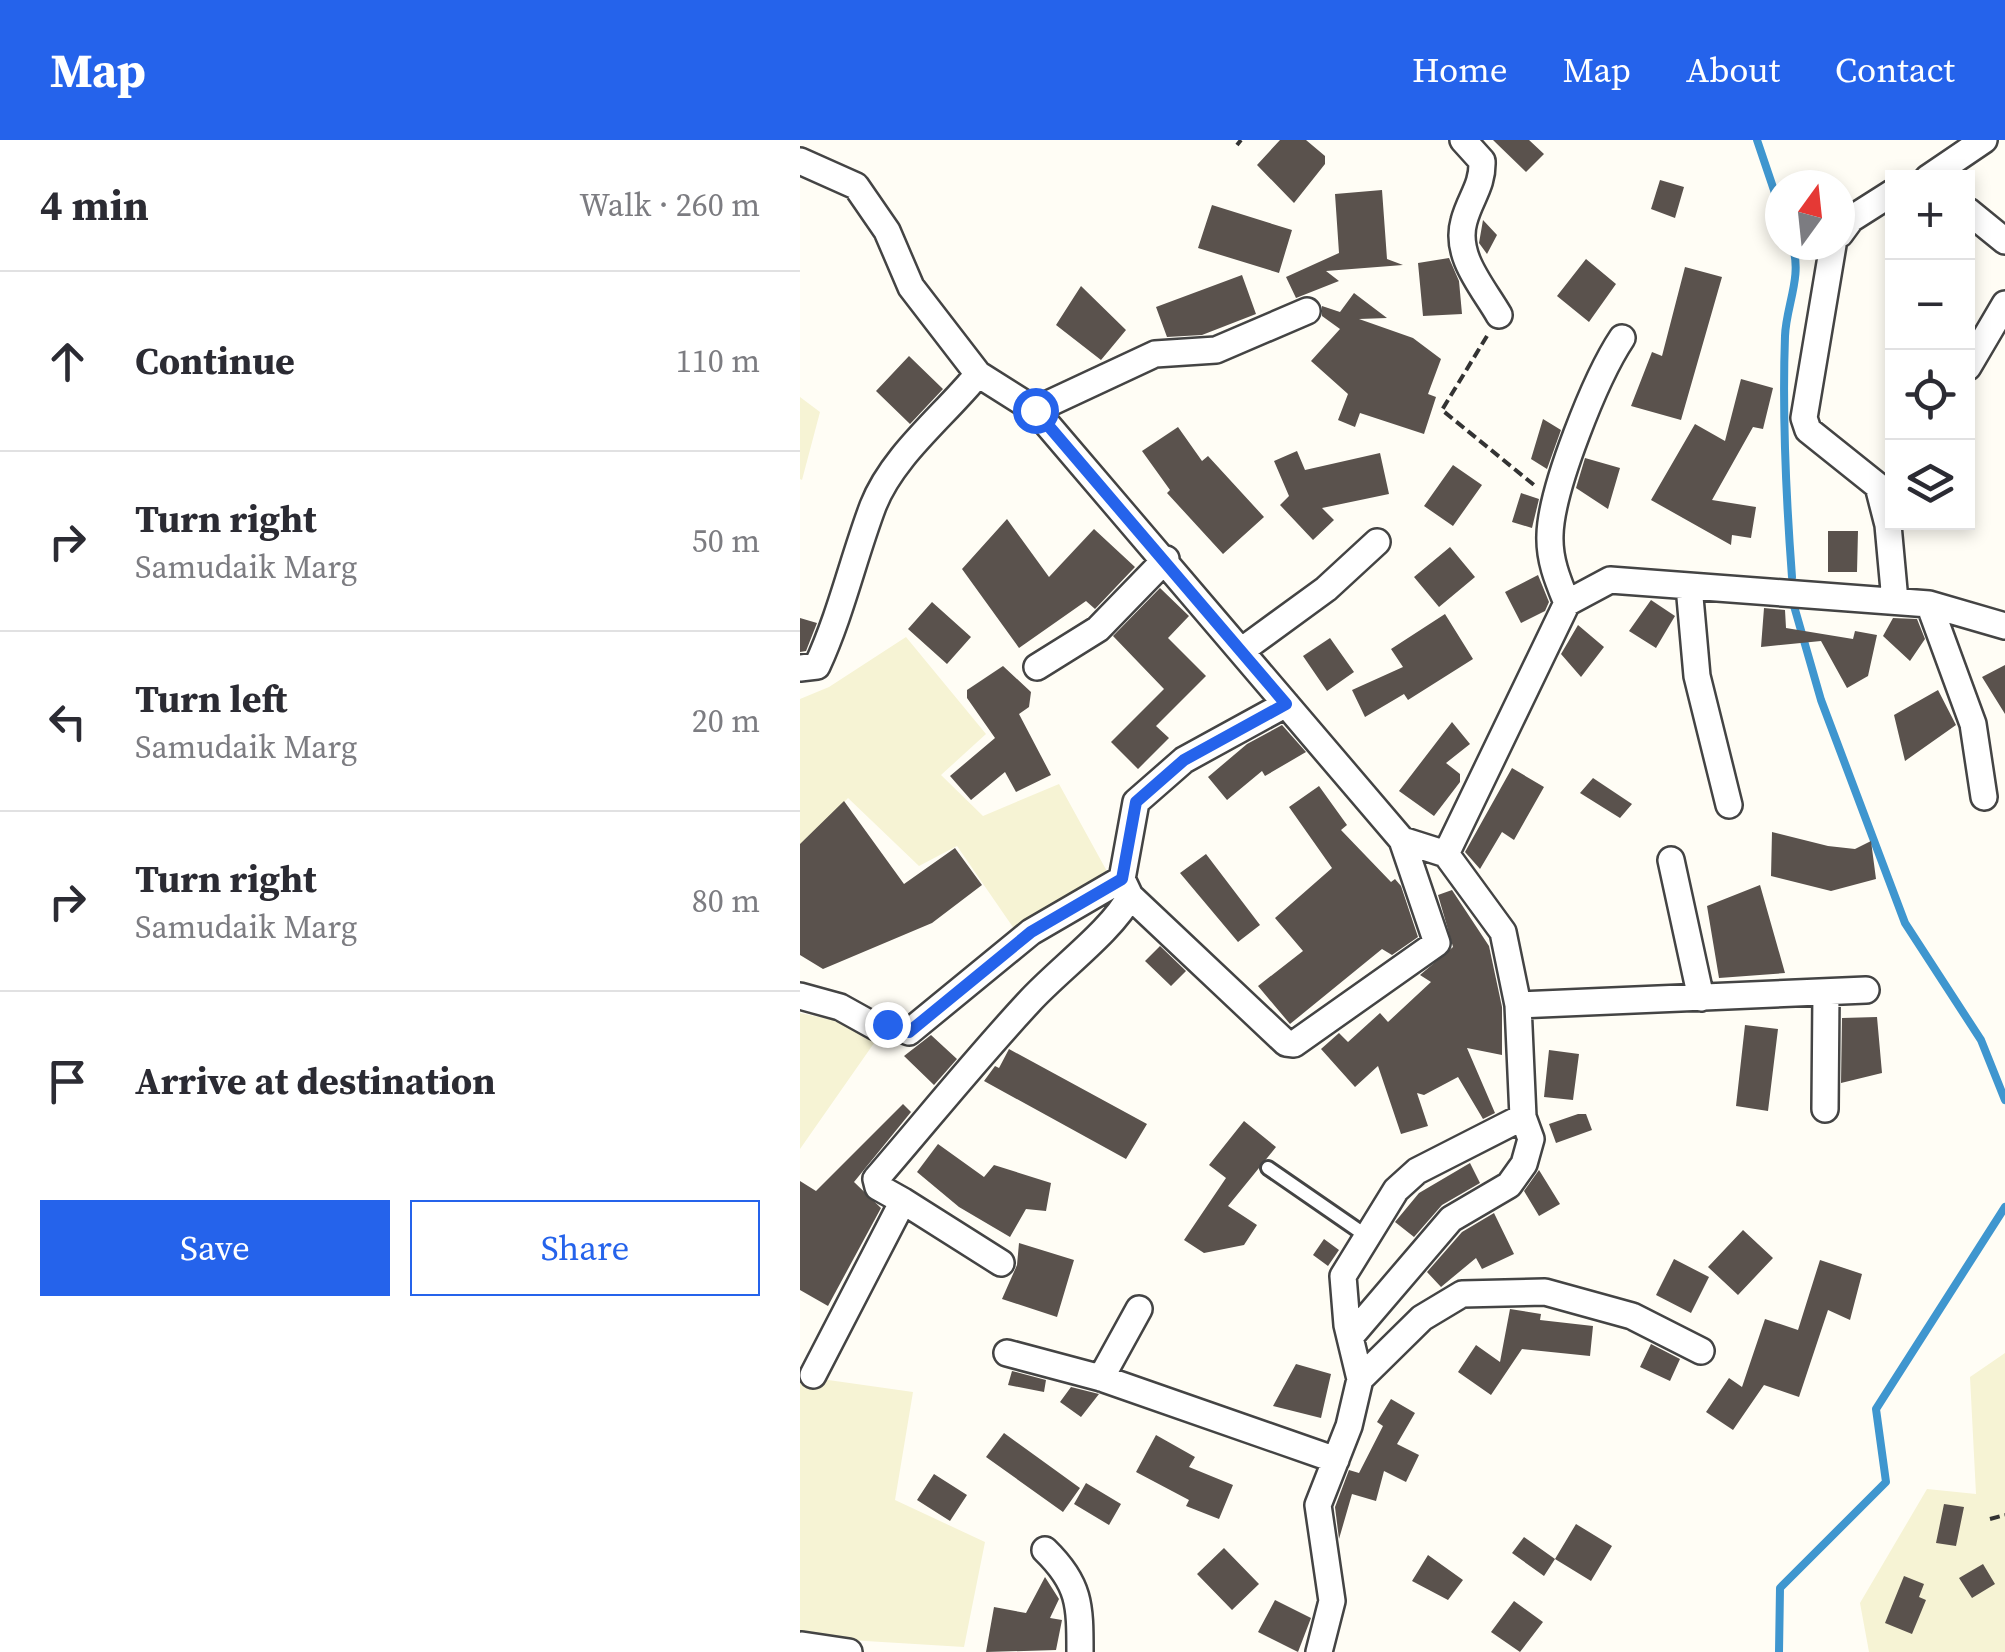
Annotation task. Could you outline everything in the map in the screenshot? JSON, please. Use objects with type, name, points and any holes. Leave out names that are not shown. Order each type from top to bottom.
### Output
[{"type":"street","points":[[1463,140],[1482,161],[1482,183],[1464,220],[1460,248],[1500,315]]},
{"type":"street","points":[[1945,170],[1984,140]]},
{"type":"street","points":[[800,161],[856,186],[887,232],[911,286],[978,374],[1035,410],[1402,840],[1438,943],[1294,1044],[1286,1043],[1126,888]]},
{"type":"street","points":[[1855,216],[1885,197]]},
{"type":"street","points":[[1975,217],[2005,241]]},
{"type":"street","points":[[1830,260],[1804,418],[1808,430],[1885,496]]},
{"type":"street","points":[[1975,355],[2005,304]]},
{"type":"street","points":[[1035,410],[1155,354],[1216,350],[1307,311]]},
{"type":"street","points":[[1567,603],[1553,570],[1550,533],[1587,403],[1622,338]]},
{"type":"street","points":[[800,668],[817,666],[839,619],[874,506],[896,466],[978,374]]},
{"type":"street","points":[[1890,530],[1894,601]]},
{"type":"street","points":[[1241,651],[1326,589],[1377,542]]},
{"type":"street","points":[[1037,668],[1098,630],[1166,559]]},
{"type":"street","points":[[1446,854],[1567,603],[1610,580],[1929,604],[2005,626]]},
{"type":"street","points":[[1688,586],[1697,676],[1729,805]]},
{"type":"street","points":[[1929,604],[1973,724],[1984,796]]},
{"type":"street","points":[[1002,1262],[878,1188],[876,1179],[1030,1000],[1088,942],[1119,918],[1136,802],[1184,760],[1286,704]]},
{"type":"street","points":[[1351,1336],[1450,1219],[1510,1186],[1524,1164],[1531,1139],[1522,1117],[1518,1005],[1503,932],[1446,854],[1402,840]]},
{"type":"street","points":[[1671,860],[1700,998]]},
{"type":"street","points":[[800,996],[840,1007],[876,1027],[887,1024],[909,1032],[1031,932],[1126,888]]},
{"type":"street","points":[[1518,1005],[1866,990]]},
{"type":"street","points":[[1825,1109],[1826,994]]},
{"type":"street","points":[[1319,1652],[1332,1601],[1318,1505],[1360,1380],[1343,1276],[1396,1190],[1417,1172],[1522,1117]]},
{"type":"street","points":[[813,1375],[903,1201]]},
{"type":"street","points":[[1360,1380],[1422,1318],[1462,1294],[1545,1292],[1632,1316],[1701,1350]]},
{"type":"street","points":[[1101,1378],[1139,1308]]},
{"type":"street","points":[[1007,1353],[1101,1378],[1336,1460]]},
{"type":"street","points":[[1045,1550],[1068,1572],[1080,1609],[1080,1652]]},
{"type":"street","points":[[802,1645],[849,1652]]},
{"type":"lane","points":[[1268,1168],[1368,1237]]},
{"type":"path","points":[[1500,315],[1442,410],[1557,504]]},
{"type":"path","points":[[1990,1519],[2005,1515]]},
{"type":"shaded area","points":[[800,397],[820,412],[802,480],[800,479]]},
{"type":"shaded area","points":[[906,637],[986,734],[941,775],[983,816],[1059,784],[1109,875],[1019,936],[957,846],[919,866],[848,798],[800,850],[800,699],[829,687]]},
{"type":"shaded area","points":[[800,1013],[852,1024],[879,1036],[800,1149]]},
{"type":"shaded area","points":[[2005,1353],[2005,1652],[1869,1652],[1860,1603],[1927,1489],[1976,1494],[1970,1377]]},
{"type":"shaded area","points":[[800,1376],[913,1392],[895,1500],[985,1542],[964,1647],[800,1637]]},
{"type":"building","points":[[1280,140],[1306,140],[1325,156],[1325,164],[1294,203],[1257,165]]},
{"type":"building","points":[[1493,140],[1529,140],[1544,154],[1526,172]]},
{"type":"building","points":[[1660,180],[1684,187],[1675,218],[1651,209]]},
{"type":"building","points":[[1382,190],[1387,259],[1403,265],[1326,271],[1339,281],[1296,298],[1286,277],[1339,253],[1335,194]]},
{"type":"building","points":[[1212,205],[1292,230],[1279,273],[1198,248]]},
{"type":"building","points":[[1483,220],[1497,235],[1487,254],[1479,243]]},
{"type":"building","points":[[1449,258],[1459,281],[1462,314],[1423,316],[1418,263]]},
{"type":"building","points":[[1586,259],[1616,284],[1589,322],[1557,296]]},
{"type":"building","points":[[1685,267],[1722,277],[1681,420],[1631,406],[1652,352],[1662,356]]},
{"type":"building","points":[[1242,275],[1256,314],[1202,335],[1167,337],[1156,307]]},
{"type":"building","points":[[1081,286],[1126,330],[1101,360],[1056,325]]},
{"type":"building","points":[[1354,293],[1387,318],[1359,319],[1413,338],[1441,359],[1428,394],[1436,397],[1424,434],[1360,413],[1355,427],[1338,420],[1348,394],[1311,361],[1340,329],[1322,316],[1322,306],[1340,312]]},
{"type":"building","points":[[909,356],[943,389],[910,424],[876,391]]},
{"type":"building","points":[[1741,379],[1773,388],[1763,429],[1753,427],[1712,500],[1756,507],[1751,538],[1732,535],[1731,545],[1651,500],[1695,424],[1725,441]]},
{"type":"building","points":[[1543,419],[1561,430],[1547,469],[1531,459]]},
{"type":"building","points":[[1178,427],[1202,461],[1208,456],[1264,517],[1223,554],[1167,493],[1170,490],[1142,451]]},
{"type":"building","points":[[1297,451],[1305,470],[1380,453],[1389,494],[1322,508],[1334,520],[1313,540],[1280,505],[1289,496],[1274,461]]},
{"type":"building","points":[[1585,458],[1620,468],[1608,509],[1576,488]]},
{"type":"building","points":[[1453,465],[1482,485],[1453,526],[1424,506]]},
{"type":"building","points":[[1521,493],[1539,499],[1532,528],[1512,522]]},
{"type":"building","points":[[1007,519],[1049,577],[1094,529],[1135,567],[1095,609],[1086,601],[1019,648],[962,569]]},
{"type":"building","points":[[1828,531],[1858,531],[1857,572],[1828,572]]},
{"type":"building","points":[[1450,547],[1475,577],[1439,607],[1414,577]]},
{"type":"building","points":[[1538,575],[1549,602],[1545,611],[1521,623],[1505,592]]},
{"type":"building","points":[[1160,588],[1189,616],[1168,638],[1206,676],[1156,726],[1169,738],[1138,769],[1111,742],[1164,689],[1113,636]]},
{"type":"building","points":[[1651,600],[1675,616],[1656,648],[1629,631]]},
{"type":"building","points":[[932,602],[971,637],[947,664],[908,629]]},
{"type":"building","points":[[1764,608],[1785,610],[1786,628],[1853,639],[1855,631],[1877,635],[1868,676],[1847,688],[1821,641],[1761,647]]},
{"type":"building","points":[[1445,614],[1473,659],[1408,700],[1404,694],[1365,717],[1352,690],[1403,667],[1391,649]]},
{"type":"building","points":[[800,618],[817,623],[806,651],[800,652]]},
{"type":"building","points":[[1893,618],[1917,619],[1925,639],[1910,661],[1883,636]]},
{"type":"building","points":[[1578,625],[1604,647],[1581,677],[1561,654]]},
{"type":"building","points":[[1330,638],[1354,672],[1327,691],[1303,656]]},
{"type":"building","points":[[2005,665],[2005,714],[1982,677]]},
{"type":"building","points":[[1003,666],[1031,692],[1029,707],[1019,714],[1051,775],[1016,792],[1005,772],[971,800],[950,776],[995,738],[967,698],[967,690]]},
{"type":"building","points":[[1938,690],[1956,725],[1905,761],[1894,715]]},
{"type":"building","points":[[1452,722],[1470,744],[1446,763],[1460,774],[1460,782],[1434,816],[1399,791]]},
{"type":"building","points":[[1282,725],[1306,752],[1265,776],[1262,771],[1227,800],[1208,777],[1247,744]]},
{"type":"building","points":[[1512,768],[1544,787],[1514,840],[1502,832],[1480,869],[1465,852]]},
{"type":"building","points":[[1593,778],[1632,804],[1620,818],[1580,793]]},
{"type":"building","points":[[1319,786],[1347,825],[1341,830],[1391,882],[1395,879],[1401,886],[1418,937],[1392,955],[1382,949],[1290,1024],[1258,986],[1303,951],[1275,918],[1332,868],[1289,807]]},
{"type":"building","points":[[844,801],[904,884],[955,848],[982,885],[932,923],[823,969],[800,955],[800,844]]},
{"type":"building","points":[[1772,832],[1855,849],[1871,841],[1876,879],[1831,891],[1771,876]]},
{"type":"building","points":[[1206,854],[1260,925],[1238,942],[1180,873]]},
{"type":"building","points":[[1760,885],[1785,973],[1719,978],[1707,906]]},
{"type":"building","points":[[1452,890],[1489,946],[1502,1007],[1502,1055],[1467,1048],[1495,1113],[1483,1119],[1458,1077],[1424,1095],[1417,1093],[1428,1126],[1401,1134],[1378,1066],[1355,1087],[1321,1049],[1339,1033],[1348,1042],[1380,1013],[1388,1022],[1431,982],[1420,975],[1453,947],[1438,895]]},
{"type":"building","points":[[1160,946],[1186,971],[1171,986],[1145,961]]},
{"type":"building","points":[[1877,1017],[1882,1073],[1841,1083],[1842,1018]]},
{"type":"building","points":[[1745,1025],[1778,1029],[1768,1111],[1736,1106]]},
{"type":"building","points":[[931,1035],[957,1059],[934,1085],[904,1056]]},
{"type":"building","points":[[1009,1049],[1147,1124],[1126,1159],[984,1081],[995,1066],[999,1068]]},
{"type":"building","points":[[1549,1050],[1579,1054],[1573,1100],[1544,1097]]},
{"type":"building","points":[[903,1104],[911,1112],[854,1182],[881,1208],[828,1306],[800,1290],[800,1181],[816,1191]]},
{"type":"building","points":[[1586,1114],[1592,1130],[1556,1143],[1549,1124]]},
{"type":"building","points":[[1244,1121],[1276,1147],[1228,1206],[1257,1225],[1244,1245],[1204,1253],[1184,1240],[1226,1178],[1209,1165]]},
{"type":"building","points":[[938,1144],[984,1177],[994,1165],[1051,1183],[1046,1211],[1026,1209],[1010,1237],[959,1207],[917,1172]]},
{"type":"building","points":[[1470,1163],[1480,1183],[1442,1205],[1414,1237],[1395,1222],[1419,1193]]},
{"type":"building","points":[[1539,1170],[1560,1204],[1539,1216],[1524,1191]]},
{"type":"building","points":[[1494,1213],[1514,1254],[1482,1269],[1476,1258],[1441,1287],[1427,1272],[1462,1232]]},
{"type":"building","points":[[1743,1230],[1773,1258],[1738,1295],[1708,1267]]},
{"type":"building","points":[[1324,1239],[1339,1250],[1328,1266],[1313,1255]]},
{"type":"building","points":[[1019,1243],[1074,1260],[1057,1317],[1002,1299],[1017,1265]]},
{"type":"building","points":[[1674,1259],[1709,1277],[1691,1313],[1656,1295]]},
{"type":"building","points":[[1820,1260],[1862,1274],[1850,1320],[1828,1310],[1799,1397],[1764,1385],[1733,1430],[1706,1412],[1729,1378],[1742,1387],[1765,1319],[1798,1330]]},
{"type":"building","points":[[1510,1309],[1541,1314],[1540,1320],[1593,1326],[1590,1356],[1522,1349],[1491,1395],[1458,1372],[1476,1345],[1500,1362]]},
{"type":"building","points":[[1651,1344],[1680,1359],[1670,1381],[1640,1367]]},
{"type":"building","points":[[1296,1364],[1331,1374],[1321,1418],[1273,1406]]},
{"type":"building","points":[[1012,1371],[1046,1380],[1044,1392],[1008,1385]]},
{"type":"building","points":[[1071,1387],[1099,1394],[1081,1417],[1060,1402]]},
{"type":"building","points":[[1391,1399],[1415,1413],[1397,1444],[1419,1455],[1406,1482],[1384,1471],[1376,1501],[1352,1494],[1339,1539],[1335,1507],[1349,1470],[1359,1473],[1383,1426],[1377,1422]]},
{"type":"building","points":[[1004,1433],[1080,1488],[1063,1512],[986,1457]]},
{"type":"building","points":[[1156,1435],[1195,1457],[1189,1467],[1233,1485],[1219,1519],[1186,1506],[1189,1500],[1136,1472]]},
{"type":"building","points":[[934,1474],[967,1495],[950,1521],[917,1500]]},
{"type":"building","points":[[1086,1483],[1121,1504],[1109,1525],[1074,1504]]},
{"type":"building","points":[[1944,1504],[1964,1507],[1956,1546],[1936,1543]]},
{"type":"building","points":[[1576,1524],[1612,1546],[1591,1581],[1555,1559]]},
{"type":"building","points":[[1524,1537],[1555,1559],[1544,1576],[1512,1553]]},
{"type":"building","points":[[1224,1548],[1259,1584],[1232,1610],[1197,1574]]},
{"type":"building","points":[[1428,1555],[1463,1580],[1448,1600],[1412,1581]]},
{"type":"building","points":[[1983,1564],[1995,1584],[1972,1598],[1959,1578]]},
{"type":"building","points":[[1904,1576],[1924,1584],[1919,1597],[1926,1600],[1912,1634],[1885,1623]]},
{"type":"building","points":[[1045,1577],[1059,1599],[1050,1618],[1062,1620],[1056,1650],[986,1652],[994,1607],[1026,1613]]},
{"type":"building","points":[[1275,1600],[1311,1618],[1298,1652],[1258,1632]]},
{"type":"building","points":[[1514,1601],[1543,1622],[1520,1652],[1491,1632]]},
{"type":"waterway","points":[[1757,140],[1767,170]]},
{"type":"waterway","points":[[1792,577],[1784,397],[1785,336],[1795,260]]},
{"type":"waterway","points":[[1794,606],[1821,700],[1905,923],[1981,1040],[2005,1100]]},
{"type":"waterway","points":[[1779,1652],[1780,1588],[1886,1482],[1876,1409],[2005,1207]]},
{"type":"route","points":[[887,1024],[909,1032],[1031,932],[1122,879],[1136,802],[1184,760],[1286,704],[1035,410]]}]
